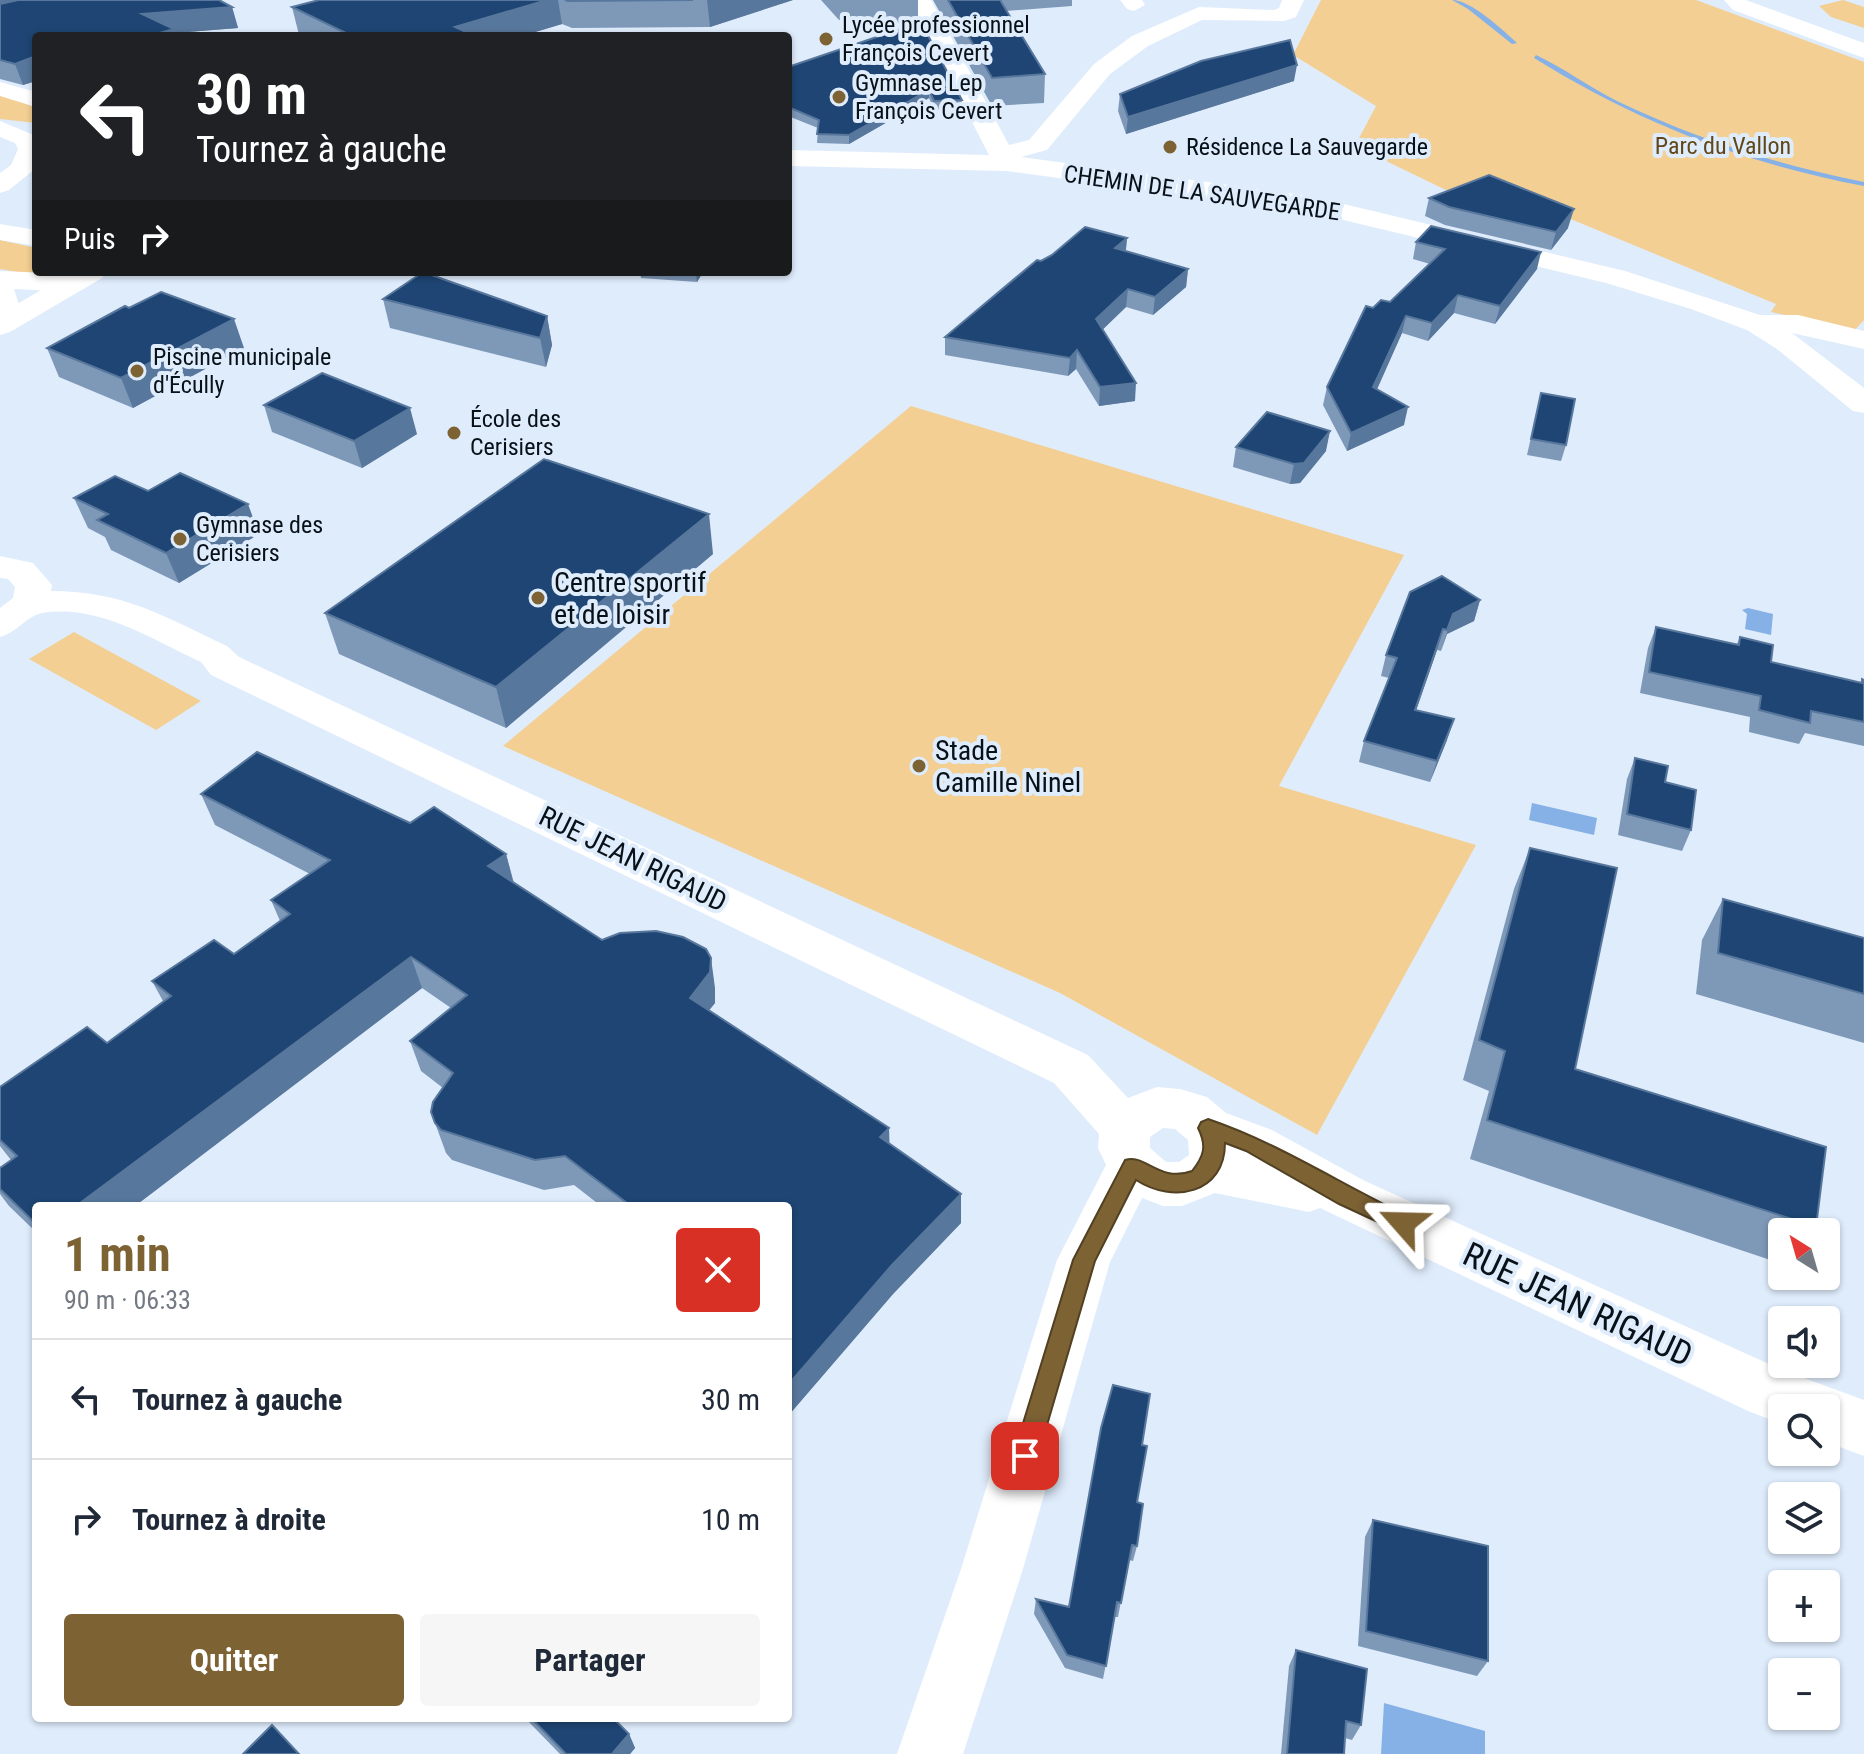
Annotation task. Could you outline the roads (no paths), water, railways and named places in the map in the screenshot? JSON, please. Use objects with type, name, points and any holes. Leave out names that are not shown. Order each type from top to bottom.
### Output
[{"type":"main road","points":[[920,0],[1004,159]]},
{"type":"main road","name":"CHEMIN DE LA SAUVEGARDE","points":[[1004,159],[1038,145],[1102,69],[1140,41],[1199,13],[1276,16],[1288,12],[1293,0]]},
{"type":"main road","points":[[1735,0],[1740,6],[1864,51]]},
{"type":"main road","points":[[5,91],[32,99]]},
{"type":"main road","points":[[0,126],[32,127]]},
{"type":"main road","points":[[0,126],[25,138],[30,149],[22,169],[0,185]]},
{"type":"main road","name":"CHEMIN DE LA SAUVEGARDE","points":[[792,158],[1004,159],[1310,204],[1615,277],[1701,303],[1757,324],[1826,371],[1864,404]]},
{"type":"main road","points":[[0,232],[32,237]]},
{"type":"main road","points":[[0,280],[83,277]]},
{"type":"main road","points":[[0,289],[5,323],[83,277]]},
{"type":"main road","points":[[1757,324],[1798,324],[1864,340]]},
{"type":"main road","points":[[0,626],[30,602],[34,585],[29,577],[2,566]]},
{"type":"main road","name":"RUE JEAN RIGAUD","points":[[30,602],[82,602],[124,611],[214,654],[225,666],[1071,1069],[1129,1148]]},
{"type":"main road","points":[[930,1754],[992,1569],[1084,1260],[1129,1148],[1132,1118],[1157,1107],[1192,1113],[1202,1160]]},
{"type":"main road","points":[[1129,1148],[1158,1182],[1202,1160]]},
{"type":"main road","points":[[1084,1260],[1202,1160]]},
{"type":"main road","name":"RUE JEAN RIGAUD","points":[[1202,1160],[1346,1197],[1775,1394]]},
{"type":"main road","points":[[1840,1419],[1864,1428]]},
{"type":"water","points":[[1748,608],[1773,614],[1771,635],[1745,629],[1747,614],[1742,610]]},
{"type":"water","points":[[1532,803],[1597,818],[1594,835],[1529,820]]},
{"type":"water","points":[[1384,1703],[1485,1731],[1485,1754],[1381,1754]]},
{"type":"waterway","points":[[1455,0],[1514,43]]},
{"type":"waterway","points":[[1536,57],[1612,101],[1694,137],[1778,165],[1864,184]]},
{"type":"place","name":"Lycée professionnel François Cevert","points":[[826,39]]},
{"type":"place","name":"Gymnase Lep François Cevert","points":[[839,97]]},
{"type":"place","name":"Résidence La Sauvegarde","points":[[1170,147]]},
{"type":"place","name":"Piscine municipale d'Écully","points":[[137,371]]},
{"type":"place","name":"École des Cerisiers","points":[[454,433]]},
{"type":"place","name":"Gymnase des Cerisiers","points":[[180,539]]},
{"type":"place","name":"Centre sportif et de loisir","points":[[538,598]]},
{"type":"place","name":"Stade Camille Ninel","points":[[919,766]]},
{"type":"park label","name":"Parc du Vallon","points":[[1723,146]]}]
